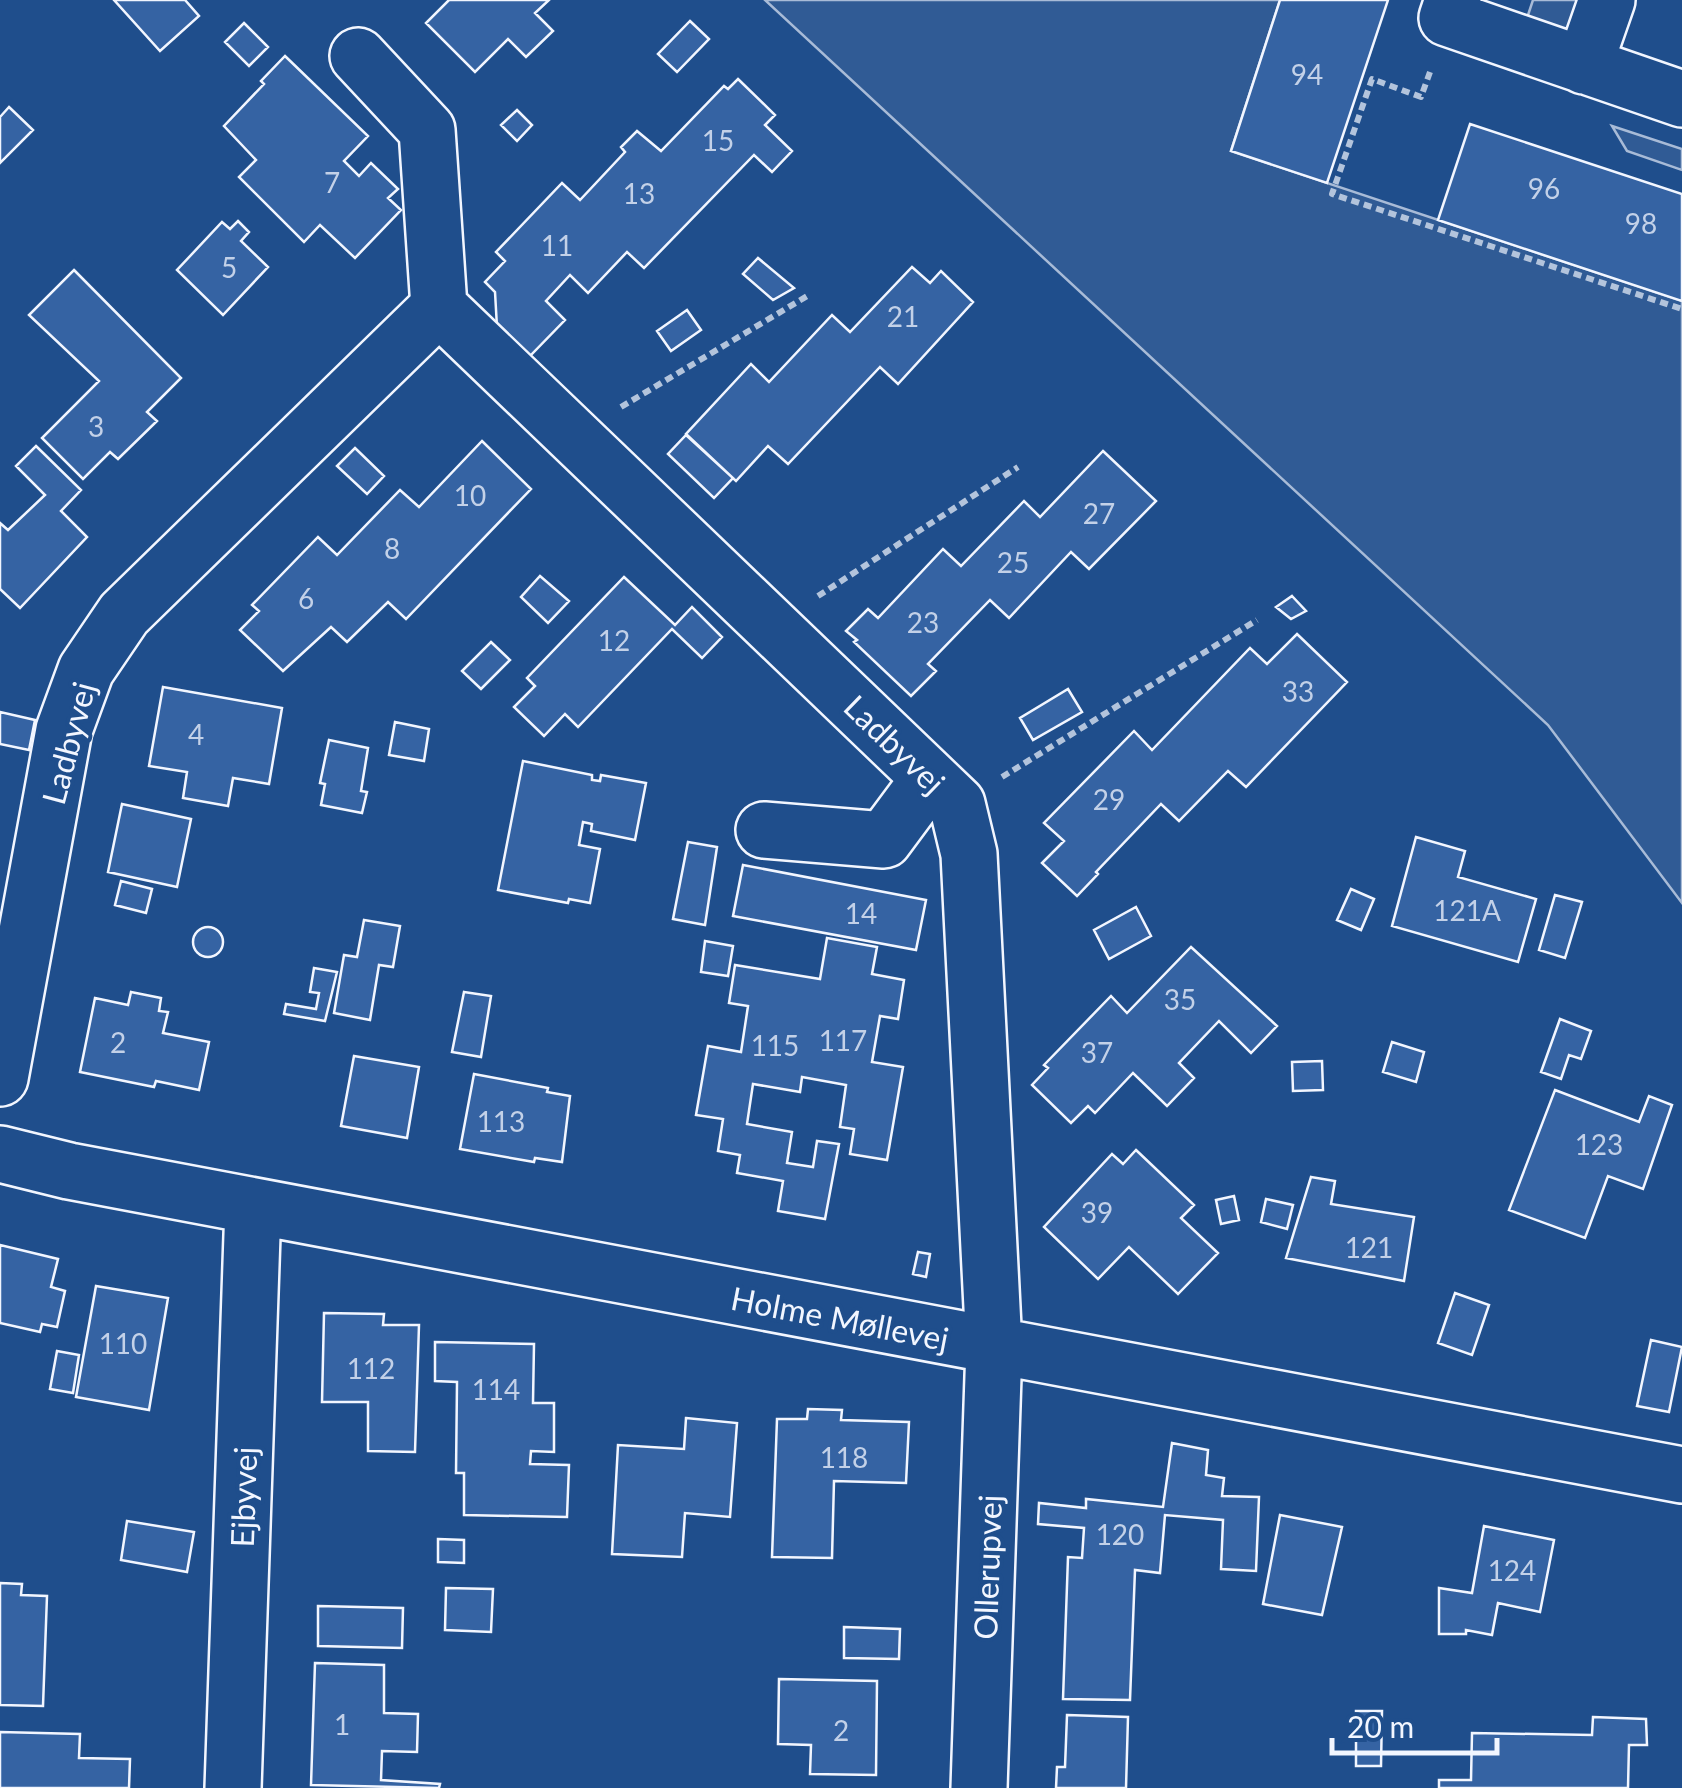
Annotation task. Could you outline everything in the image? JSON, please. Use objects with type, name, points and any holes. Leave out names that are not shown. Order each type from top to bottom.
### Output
[{"type":"street","points":[[1584,66],[1607,0]]},
{"type":"street","points":[[1450,9],[1584,66],[1682,99]]},
{"type":"street","points":[[358,56],[427,130],[439,307]]},
{"type":"street","name":"Ladbyvej","points":[[0,1078],[64,730],[86,670],[124,614],[439,307],[944,791],[969,854],[994,1347]]},
{"type":"street","points":[[764,830],[884,840],[944,791]]},
{"type":"street","name":"Holme Møllevej","points":[[0,1154],[68,1172],[1682,1475]]},
{"type":"street","name":"Ejbyvej","points":[[233,1788],[252,1206]]},
{"type":"street","name":"Ollerupvej","points":[[979,1788],[994,1347]]},
{"type":"path","points":[[1450,9],[1422,97],[1372,79],[1332,194],[1682,309]]},
{"type":"path","points":[[573,436],[808,295]]},
{"type":"path","points":[[772,626],[1018,467]]},
{"type":"path","points":[[944,791],[1257,620]]},
{"type":"shaded area","points":[[765,0],[1280,0],[1231,151],[1682,301],[1682,903],[1548,725]]},
{"type":"shaded area","points":[[1533,0],[1580,0],[1567,41],[1524,27]]},
{"type":"shaded area","points":[[1612,126],[1682,149],[1682,170],[1627,151]]},
{"type":"building","points":[[114,0],[185,0],[199,16],[160,51]]},
{"type":"building","points":[[449,0],[549,0],[535,13],[553,31],[526,57],[508,39],[475,72],[426,23]]},
{"type":"building","points":[[1280,0],[1388,0],[1327,183],[1231,151]]},
{"type":"building","points":[[690,21],[709,39],[677,72],[658,54]]},
{"type":"building","points":[[244,23],[268,47],[249,66],[225,42]]},
{"type":"building","points":[[285,56],[368,136],[344,161],[359,176],[371,163],[398,189],[388,198],[401,210],[355,258],[320,225],[304,242],[239,177],[256,160],[224,126]]},
{"type":"building","points":[[738,79],[775,115],[765,125],[792,151],[772,172],[754,155],[644,268],[627,252],[588,293],[570,275],[546,301],[565,320],[529,357],[497,327],[495,292],[485,282],[505,261],[496,252],[562,183],[580,200],[625,152],[621,147],[637,131],[661,151],[724,86],[728,89]]},
{"type":"building","points":[[9,107],[33,130],[0,163],[0,117]]},
{"type":"building","points":[[517,110],[532,125],[517,141],[501,125]]},
{"type":"building","points":[[1470,124],[1682,194],[1682,301],[1438,220]]},
{"type":"building","points":[[238,221],[249,232],[241,241],[268,267],[223,315],[177,270],[222,222],[230,229]]},
{"type":"building","points":[[758,258],[794,288],[773,300],[743,274]]},
{"type":"building","points":[[912,267],[930,283],[941,271],[973,302],[898,384],[880,367],[788,464],[768,446],[736,481],[686,434],[751,364],[769,382],[832,315],[850,332]]},
{"type":"building","points":[[74,270],[181,378],[147,412],[157,421],[118,459],[110,452],[83,479],[42,438],[99,381],[29,315]]},
{"type":"building","points":[[687,310],[701,330],[671,351],[657,331]]},
{"type":"building","points":[[686,435],[733,478],[714,498],[668,454]]},
{"type":"building","points":[[482,441],[531,489],[406,619],[388,602],[347,642],[331,627],[283,671],[240,630],[259,611],[252,605],[318,537],[337,555],[400,490],[419,507]]},
{"type":"building","points":[[36,446],[81,490],[61,511],[87,537],[20,608],[0,589],[0,523],[8,530],[45,495],[16,466]]},
{"type":"building","points":[[355,448],[384,476],[367,494],[337,466]]},
{"type":"building","points":[[1103,451],[1156,501],[1089,569],[1071,552],[1009,618],[990,600],[928,664],[936,671],[911,696],[854,642],[857,640],[846,631],[868,609],[878,618],[943,549],[961,566],[1024,501],[1040,517]]},
{"type":"building","points":[[540,576],[569,601],[548,623],[521,597]]},
{"type":"building","points":[[624,577],[675,625],[692,607],[722,637],[702,658],[672,629],[578,727],[565,714],[544,736],[514,707],[535,686],[527,678]]},
{"type":"building","points":[[1292,596],[1306,611],[1291,619],[1276,607]]},
{"type":"building","points":[[1297,634],[1347,682],[1246,787],[1228,771],[1179,821],[1161,804],[1077,896],[1042,863],[1064,841],[1044,823],[1134,731],[1152,750],[1250,648],[1267,664]]},
{"type":"building","points":[[491,642],[510,660],[481,689],[462,671]]},
{"type":"building","points":[[163,687],[282,708],[269,784],[233,778],[228,806],[183,798],[187,772],[149,766]]},
{"type":"building","points":[[1068,689],[1082,712],[1033,740],[1020,718]]},
{"type":"building","points":[[0,712],[35,720],[29,750],[0,744]]},
{"type":"building","points":[[395,722],[429,729],[424,761],[389,755]]},
{"type":"building","points":[[329,740],[368,748],[361,791],[367,792],[362,813],[321,805],[325,784],[320,783]]},
{"type":"building","points":[[523,761],[592,775],[592,780],[600,781],[601,775],[646,783],[635,840],[591,831],[592,824],[583,822],[579,845],[600,849],[590,903],[569,899],[568,903],[498,890]]},
{"type":"building","points":[[122,804],[191,819],[177,887],[108,872]]},
{"type":"building","points":[[1416,837],[1465,851],[1458,877],[1536,899],[1518,962],[1392,926]]},
{"type":"building","points":[[688,842],[717,847],[705,925],[673,919]]},
{"type":"building","points":[[743,865],[926,900],[916,950],[733,916]]},
{"type":"building","points":[[121,881],[152,889],[146,913],[115,905]]},
{"type":"building","points":[[1351,889],[1374,899],[1361,930],[1337,920]]},
{"type":"building","points":[[1555,895],[1582,902],[1565,958],[1539,950]]},
{"type":"building","points":[[1136,907],[1151,936],[1109,959],[1094,930]]},
{"type":"building","points":[[364,920],[400,926],[393,967],[379,965],[370,1020],[334,1013],[344,955],[357,957]]},
{"type":"building","points":[[208,927],[219,931],[223,942],[219,953],[208,957],[197,953],[193,942],[197,931]]},
{"type":"building","points":[[827,938],[877,947],[872,974],[904,980],[898,1019],[880,1016],[872,1062],[903,1067],[887,1160],[850,1154],[854,1129],[840,1127],[846,1085],[802,1077],[800,1092],[753,1084],[747,1124],[792,1132],[787,1163],[813,1167],[817,1141],[839,1144],[825,1219],[778,1211],[783,1181],[737,1173],[740,1155],[718,1151],[723,1119],[696,1115],[708,1046],[741,1052],[748,1006],[729,1003],[735,965],[820,979]]},
{"type":"building","points":[[705,941],[733,946],[728,976],[701,972]]},
{"type":"building","points":[[1191,947],[1277,1026],[1251,1053],[1219,1021],[1179,1063],[1194,1078],[1167,1106],[1133,1073],[1095,1113],[1088,1106],[1071,1123],[1032,1085],[1048,1068],[1044,1065],[1111,996],[1127,1013]]},
{"type":"building","points":[[314,968],[337,972],[325,1021],[284,1014],[286,1004],[316,1009],[319,993],[310,992]]},
{"type":"building","points":[[131,992],[161,998],[159,1011],[168,1012],[163,1033],[209,1042],[199,1090],[156,1081],[154,1087],[80,1072],[95,998],[128,1005]]},
{"type":"building","points":[[464,992],[491,996],[481,1057],[452,1052]]},
{"type":"building","points":[[1560,1019],[1591,1031],[1581,1059],[1569,1055],[1561,1079],[1541,1072]]},
{"type":"building","points":[[1392,1042],[1424,1052],[1416,1082],[1383,1072]]},
{"type":"building","points":[[354,1056],[419,1067],[407,1138],[341,1126]]},
{"type":"building","points":[[1322,1061],[1323,1090],[1293,1091],[1292,1062]]},
{"type":"building","points":[[474,1074],[570,1096],[562,1162],[535,1158],[534,1162],[460,1149]]},
{"type":"building","points":[[1555,1090],[1639,1122],[1649,1096],[1672,1105],[1643,1189],[1608,1176],[1585,1238],[1509,1210]]},
{"type":"building","points":[[1136,1150],[1194,1205],[1181,1218],[1218,1253],[1178,1294],[1129,1247],[1098,1279],[1044,1227],[1112,1154],[1123,1164]]},
{"type":"building","points":[[1311,1177],[1335,1181],[1331,1204],[1414,1217],[1404,1281],[1286,1258]]},
{"type":"building","points":[[1234,1196],[1239,1220],[1221,1224],[1216,1200]]},
{"type":"building","points":[[1266,1199],[1293,1205],[1287,1229],[1261,1222]]},
{"type":"building","points":[[0,1245],[58,1259],[51,1287],[65,1291],[57,1327],[42,1324],[40,1332],[0,1323]]},
{"type":"building","points":[[918,1252],[930,1254],[926,1277],[913,1274]]},
{"type":"building","points":[[96,1286],[168,1298],[149,1410],[76,1397]]},
{"type":"building","points":[[1455,1293],[1489,1305],[1472,1355],[1438,1343]]},
{"type":"building","points":[[324,1313],[384,1314],[383,1325],[419,1325],[415,1452],[368,1451],[368,1402],[322,1402]]},
{"type":"building","points":[[1651,1340],[1682,1347],[1669,1412],[1637,1406]]},
{"type":"building","points":[[435,1342],[534,1344],[533,1403],[554,1403],[554,1452],[531,1451],[530,1464],[569,1465],[567,1517],[464,1515],[464,1473],[456,1473],[457,1382],[435,1381]]},
{"type":"building","points":[[57,1351],[79,1355],[73,1393],[50,1389]]},
{"type":"building","points":[[808,1409],[842,1410],[841,1420],[909,1422],[906,1483],[834,1481],[832,1558],[772,1557],[777,1419],[807,1419]]},
{"type":"building","points":[[686,1418],[737,1423],[730,1517],[685,1513],[682,1557],[612,1554],[618,1445],[684,1449]]},
{"type":"building","points":[[1172,1443],[1208,1450],[1206,1475],[1224,1478],[1222,1496],[1259,1497],[1256,1571],[1221,1569],[1223,1520],[1165,1515],[1160,1573],[1135,1570],[1130,1700],[1063,1699],[1068,1557],[1082,1558],[1084,1528],[1038,1524],[1039,1503],[1086,1508],[1086,1499],[1163,1507]]},
{"type":"building","points":[[1280,1515],[1342,1527],[1322,1615],[1263,1604]]},
{"type":"building","points":[[127,1521],[194,1532],[187,1572],[121,1560]]},
{"type":"building","points":[[1484,1526],[1554,1540],[1540,1612],[1498,1603],[1492,1635],[1466,1630],[1466,1634],[1439,1634],[1439,1588],[1472,1593]]},
{"type":"building","points":[[438,1539],[464,1540],[464,1563],[438,1562]]},
{"type":"building","points":[[0,1583],[22,1584],[21,1595],[47,1596],[43,1706],[0,1705]]},
{"type":"building","points":[[446,1588],[493,1589],[491,1632],[445,1630]]},
{"type":"building","points":[[318,1606],[403,1608],[402,1648],[318,1646]]},
{"type":"building","points":[[844,1627],[900,1629],[899,1659],[844,1658]]},
{"type":"building","points":[[315,1663],[384,1665],[384,1713],[418,1714],[417,1752],[382,1751],[381,1780],[440,1784],[439,1788],[311,1785]]},
{"type":"building","points":[[779,1679],[877,1681],[876,1775],[810,1774],[811,1745],[778,1744]]},
{"type":"building","points":[[1356,1711],[1382,1711],[1381,1766],[1356,1766]]},
{"type":"building","points":[[1067,1715],[1128,1717],[1126,1788],[1056,1788],[1057,1767],[1065,1767]]},
{"type":"building","points":[[1593,1717],[1646,1719],[1647,1745],[1629,1745],[1628,1788],[1439,1788],[1439,1780],[1471,1780],[1472,1733],[1592,1735]]},
{"type":"building","points":[[0,1732],[80,1734],[79,1758],[130,1759],[129,1788],[0,1788]]}]
